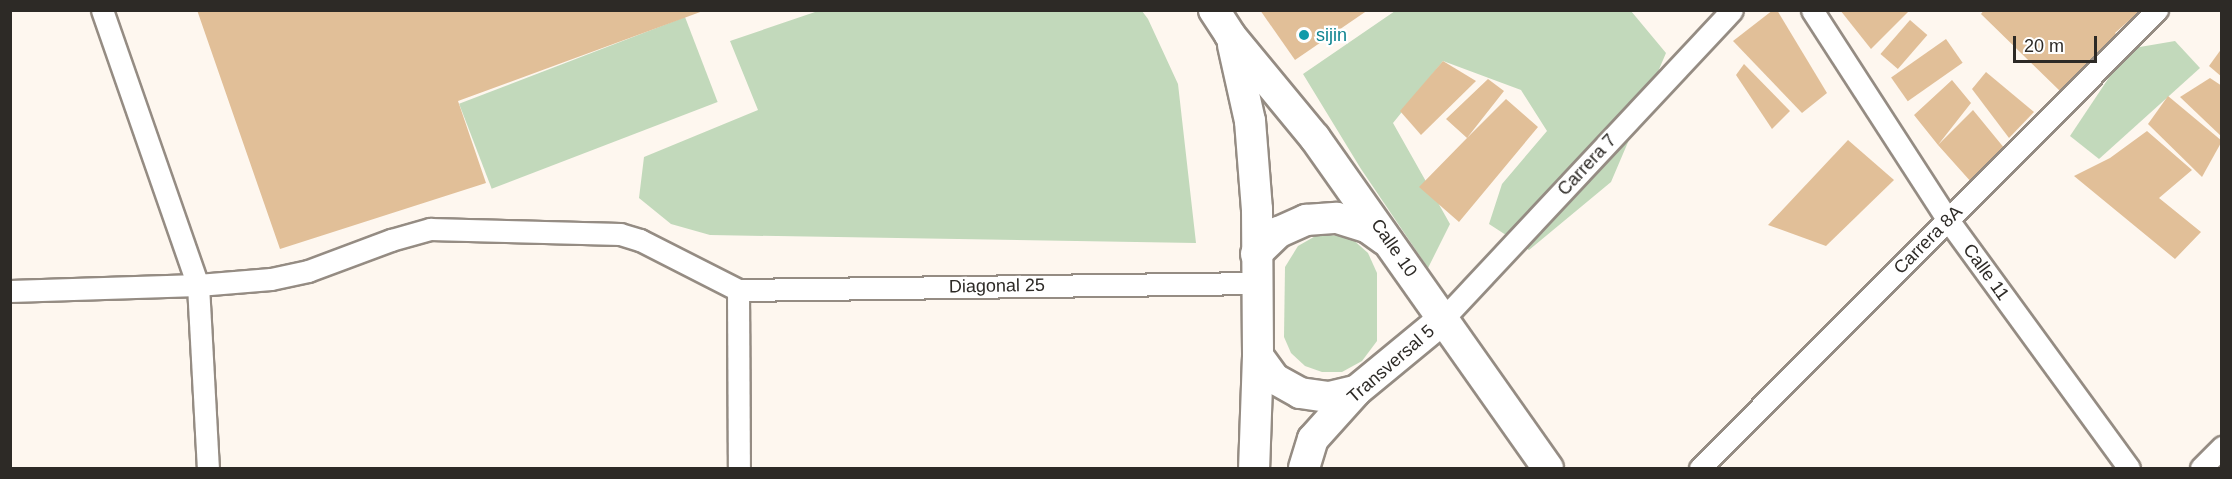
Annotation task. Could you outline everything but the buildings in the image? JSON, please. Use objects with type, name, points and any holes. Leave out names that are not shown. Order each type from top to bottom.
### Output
[{"type":"street","points":[[102,10],[198,285],[208,468]]},
{"type":"street","name":"Calle 10","points":[[1214,10],[1230,35],[1315,138],[1393,245],[1442,320],[1548,468]]},
{"type":"street","name":"Carrera 7","points":[[1442,320],[1732,10]]},
{"type":"street","name":"Calle 11","points":[[1812,10],[1948,220],[2129,468]]},
{"type":"street","name":"Carrera 8A","points":[[1700,468],[2157,10]]},
{"type":"street","name":"Calle 10","points":[[1230,35],[1250,121],[1257,209],[1258,356]]},
{"type":"street","points":[[1256,268],[1278,232],[1306,220],[1337,218],[1367,227],[1393,245]]},
{"type":"street","points":[[10,291],[198,285],[271,279],[308,271],[391,240],[430,229],[620,234],[640,240],[738,290],[739,468]]},
{"type":"street","name":"Diagonal 25","points":[[738,290],[1256,268]]},
{"type":"street","name":"Transversal 5","points":[[1304,468],[1313,439],[1356,390],[1442,320]]},
{"type":"street","points":[[1258,356],[1275,379],[1300,393],[1329,398],[1356,390]]},
{"type":"street","points":[[1254,468],[1258,356]]},
{"type":"street","points":[[2201,468],[2222,447]]},
{"type":"green space","points":[[818,11],[1142,11],[1148,19],[1178,84],[1196,243],[710,235],[671,224],[639,198],[644,157],[758,110],[730,41]]},
{"type":"green space","points":[[1395,11],[1631,11],[1666,53],[1611,182],[1529,250],[1489,224],[1502,184],[1547,131],[1521,90],[1443,61],[1393,123],[1450,224],[1428,268],[1361,169],[1303,74]]},
{"type":"green space","points":[[685,17],[718,102],[492,189],[459,104]]},
{"type":"green space","points":[[2175,41],[2200,68],[2099,159],[2070,136],[2128,49]]},
{"type":"green space","points":[[1319,234],[1350,237],[1368,253],[1377,273],[1377,341],[1362,361],[1342,372],[1322,372],[1305,366],[1291,353],[1284,337],[1285,267],[1298,246]]},
{"type":"place","name":"sijin","points":[[1304,35]]}]
